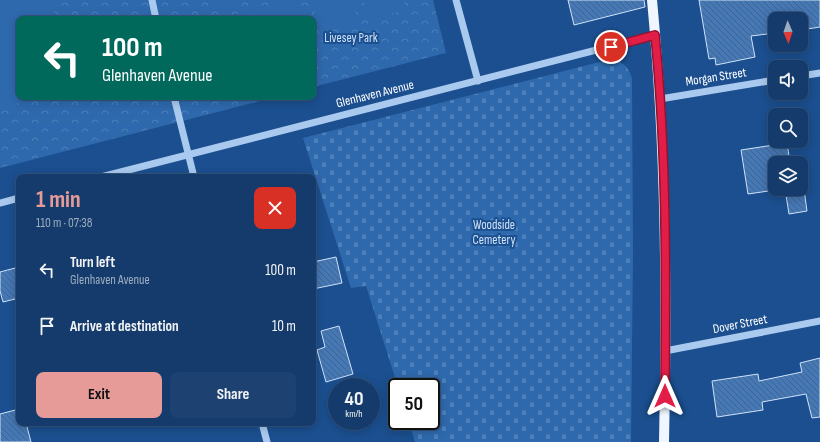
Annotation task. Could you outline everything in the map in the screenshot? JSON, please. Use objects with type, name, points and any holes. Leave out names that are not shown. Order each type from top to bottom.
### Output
[{"type":"main road","points":[[652,0],[660,99],[664,211],[664,442]]},
{"type":"street","points":[[152,0],[155,16]]},
{"type":"street","points":[[456,0],[478,81]]},
{"type":"street","name":"Glenhaven Avenue","points":[[113,174],[655,35]]},
{"type":"street","points":[[808,75],[820,73]]},
{"type":"street","name":"Morgan Street","points":[[660,99],[768,81]]},
{"type":"street","points":[[175,100],[193,174]]},
{"type":"street","points":[[0,203],[16,199]]},
{"type":"street","name":"Dover Street","points":[[665,351],[820,321]]},
{"type":"street","points":[[263,426],[267,442]]},
{"type":"green space","name":"Livesey Park","points":[[0,0],[433,0],[446,53],[316,86],[316,16],[16,16],[16,100],[263,100],[0,168]]},
{"type":"green space","points":[[0,0],[51,0],[55,15],[16,16],[16,100],[31,100],[0,108]]},
{"type":"green space","points":[[208,0],[252,0],[211,11]]},
{"type":"green space","points":[[290,0],[297,0],[301,16],[228,16]]},
{"type":"green space","points":[[312,0],[352,0],[358,22],[320,32]]},
{"type":"green space","points":[[364,0],[404,0],[406,10],[368,19]]},
{"type":"green space","name":"Woodside Cemetery","points":[[607,60],[620,62],[626,66],[632,78],[633,254],[631,442],[415,442],[412,430],[440,430],[440,378],[395,378],[366,286],[351,288],[316,179],[316,174],[315,174],[303,138]]},
{"type":"building","points":[[568,0],[644,0],[645,7],[574,25]]},
{"type":"building","points":[[699,0],[820,0],[820,27],[808,29],[808,12],[768,12],[768,34],[751,36],[755,57],[716,65],[715,58],[709,59]]},
{"type":"building","points":[[768,146],[768,148],[788,148],[789,156],[768,156],[768,191],[748,194],[741,150]]},
{"type":"building","points":[[786,196],[805,196],[807,211],[789,214]]},
{"type":"building","points":[[336,257],[342,283],[316,288],[316,261]]},
{"type":"building","points":[[16,268],[16,299],[3,302],[0,291],[0,272]]},
{"type":"building","points":[[339,326],[353,374],[340,378],[328,378],[328,381],[326,382],[317,350],[325,347],[321,331]]},
{"type":"building","points":[[820,358],[820,417],[812,418],[806,394],[762,402],[763,410],[717,417],[712,381],[758,374],[759,381],[802,372],[800,363]]},
{"type":"building","points":[[16,410],[16,426],[27,426],[31,442],[0,442],[0,414]]},
{"type":"route","points":[[611,47],[655,35],[663,152],[665,396]]}]
